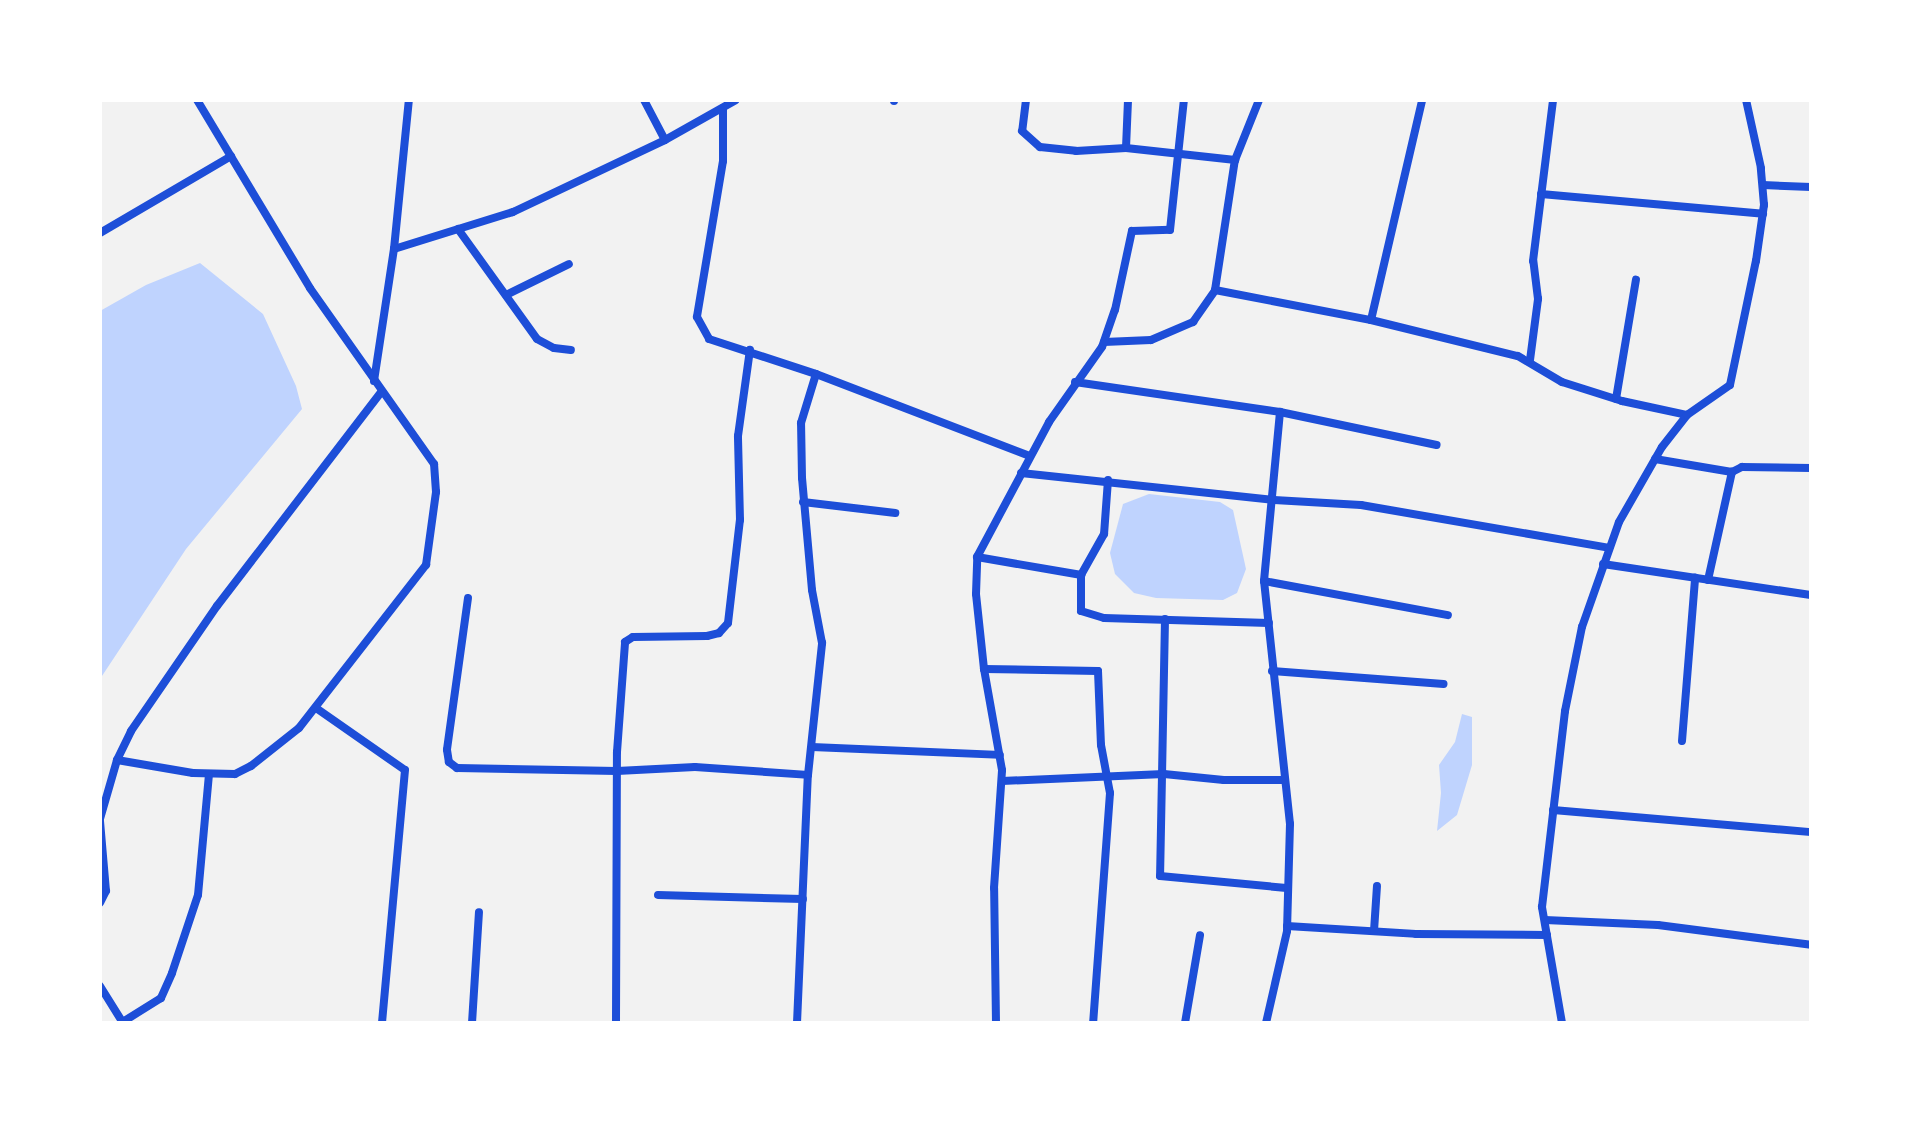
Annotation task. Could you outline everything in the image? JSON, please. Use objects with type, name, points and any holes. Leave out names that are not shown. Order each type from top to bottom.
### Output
[{"type":"street","points":[[117,760],[209,775],[235,774],[251,766],[299,728],[426,565],[436,492],[434,464],[310,288],[197,100]]},
{"type":"street","points":[[374,381],[394,249],[409,100]]},
{"type":"street","points":[[644,100],[665,140]]},
{"type":"street","points":[[394,249],[513,212],[665,140],[736,100]]},
{"type":"street","points":[[1026,100],[1022,131],[1040,147],[1076,151],[1126,148],[1235,160]]},
{"type":"street","points":[[1126,148],[1128,100]]},
{"type":"street","points":[[996,1023],[994,888],[1002,781],[984,669],[976,594],[977,557],[1030,456],[1075,382],[1104,342],[1115,310],[1132,231],[1170,230],[1184,100]]},
{"type":"street","points":[[1104,342],[1151,340],[1193,322],[1215,290],[1235,160],[1259,100]]},
{"type":"street","points":[[1371,320],[1422,100]]},
{"type":"street","points":[[1530,360],[1538,299],[1533,261],[1553,100]]},
{"type":"street","points":[[1562,1023],[1542,907],[1565,711],[1582,627],[1609,548],[1655,459],[1687,415],[1730,385],[1763,214],[1763,185],[1746,100]]},
{"type":"street","points":[[723,108],[723,161],[697,317],[709,339],[816,374],[1030,456]]},
{"type":"street","points":[[100,233],[231,156]]},
{"type":"street","points":[[1763,185],[1811,187]]},
{"type":"street","points":[[1541,194],[1763,214]]},
{"type":"street","points":[[458,229],[537,339],[554,348],[571,350]]},
{"type":"street","points":[[506,295],[569,264]]},
{"type":"street","points":[[1616,399],[1636,280]]},
{"type":"street","points":[[1215,290],[1371,320],[1530,360],[1562,382],[1616,399],[1687,415]]},
{"type":"street","points":[[616,1023],[617,771],[625,642],[628,638],[707,636],[719,633],[728,623],[740,520],[738,436],[750,350]]},
{"type":"street","points":[[797,1023],[808,775],[822,643],[812,590],[803,502],[801,423],[816,374]]},
{"type":"street","points":[[1075,382],[1280,412],[1437,445]]},
{"type":"street","points":[[100,903],[106,891],[100,820],[117,760],[131,731],[217,606],[381,392]]},
{"type":"street","points":[[1266,1023],[1287,926],[1290,824],[1264,581],[1280,412]]},
{"type":"street","points":[[1655,459],[1732,472],[1742,467],[1811,468]]},
{"type":"street","points":[[1708,580],[1732,472]]},
{"type":"street","points":[[1021,473],[1274,500],[1361,505],[1609,548]]},
{"type":"street","points":[[1108,480],[1104,534],[1081,575],[1081,611],[1104,618],[1269,623]]},
{"type":"street","points":[[803,502],[895,513]]},
{"type":"street","points":[[977,557],[1081,575]]},
{"type":"street","points":[[1603,564],[1811,595]]},
{"type":"street","points":[[1682,741],[1695,578]]},
{"type":"street","points":[[1264,581],[1448,615]]},
{"type":"street","points":[[468,598],[447,750],[449,762],[457,768],[617,771],[695,767],[808,775]]},
{"type":"street","points":[[1165,619],[1160,876],[1286,888]]},
{"type":"street","points":[[984,669],[1098,671],[1101,745],[1110,793],[1093,1023]]},
{"type":"street","points":[[1272,671],[1444,684]]},
{"type":"street","points":[[316,708],[405,770],[382,1023]]},
{"type":"street","points":[[812,747],[1000,755]]},
{"type":"street","points":[[1002,781],[1106,774],[1285,780]]},
{"type":"street","points":[[100,986],[122,1023],[161,998],[198,895],[209,775]]},
{"type":"street","points":[[1553,810],[1811,832]]},
{"type":"street","points":[[1374,931],[1377,886]]},
{"type":"street","points":[[658,895],[803,899]]},
{"type":"street","points":[[472,1023],[479,912]]},
{"type":"street","points":[[1545,920],[1658,925],[1811,945]]},
{"type":"street","points":[[1287,926],[1547,935]]},
{"type":"street","points":[[1185,1023],[1200,935]]},
{"type":"water","points":[[200,263],[263,314],[296,386],[302,409],[186,549],[100,679],[100,311],[146,285]]},
{"type":"water","points":[[1149,494],[1220,502],[1233,510],[1246,569],[1237,593],[1223,600],[1156,598],[1134,593],[1115,574],[1110,553],[1123,504]]},
{"type":"water","points":[[1462,714],[1472,717],[1472,765],[1457,815],[1437,831],[1441,793],[1439,765],[1455,742]]}]
